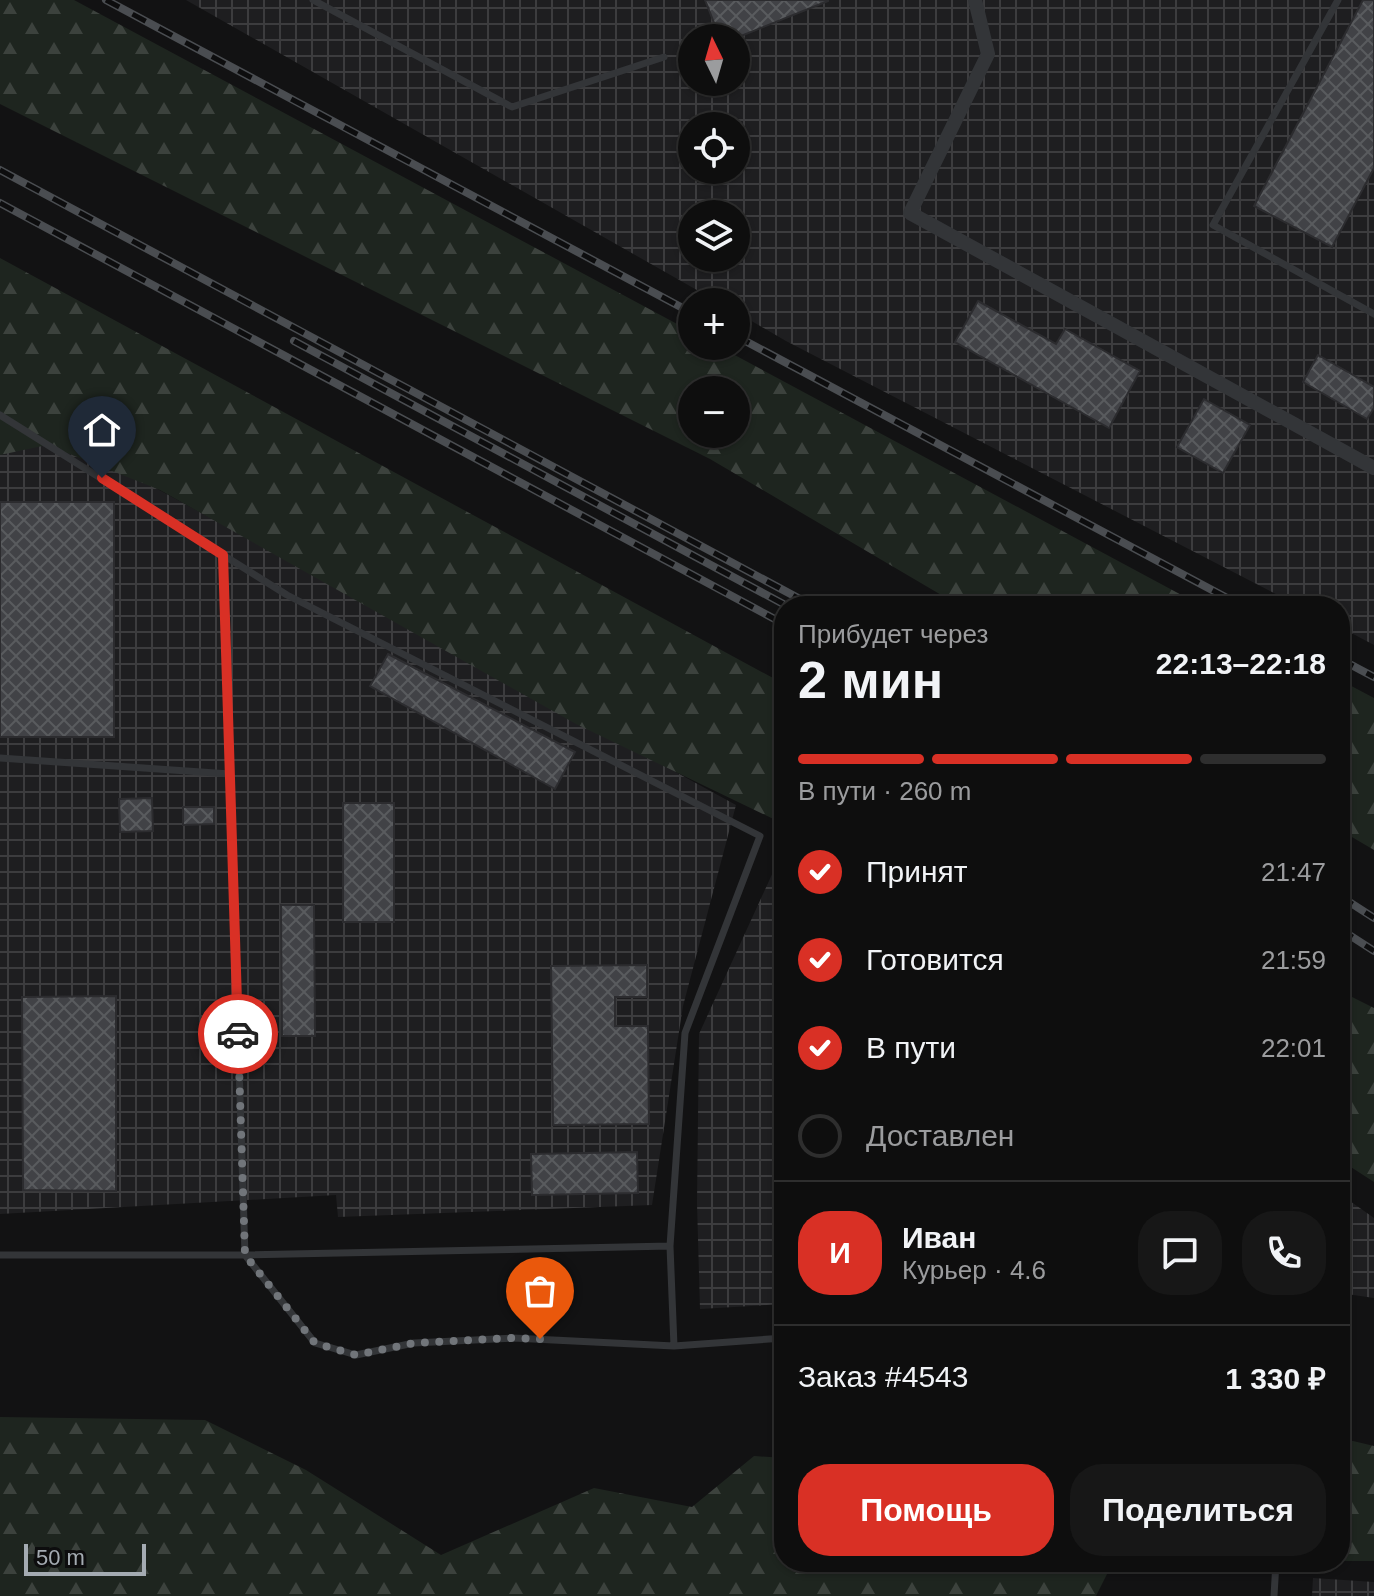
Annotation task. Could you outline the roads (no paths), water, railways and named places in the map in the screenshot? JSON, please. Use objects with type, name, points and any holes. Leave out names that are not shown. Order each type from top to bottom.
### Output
[{"type":"street","points":[[975,0],[988,54],[910,213],[1374,468]]},
{"type":"lane","points":[[313,0],[512,107],[664,57]]},
{"type":"lane","points":[[1338,0],[1213,225],[1374,314]]},
{"type":"lane","points":[[0,415],[287,595],[760,836],[685,1033],[670,1246],[674,1346]]},
{"type":"lane","points":[[223,555],[245,1255],[315,1343],[356,1355],[414,1343],[513,1338],[674,1346],[774,1339]]},
{"type":"lane","points":[[0,758],[230,774]]},
{"type":"lane","points":[[245,1255],[670,1246]]},
{"type":"lane","points":[[0,1255],[259,1255]]},
{"type":"lane","points":[[1274,1596],[1275,1572]]},
{"type":"railway","points":[[106,0],[678,306]]},
{"type":"railway","points":[[0,170],[794,596]]},
{"type":"railway","points":[[0,203],[774,619]]},
{"type":"railway","points":[[294,341],[774,599]]},
{"type":"railway","points":[[750,343],[1223,596]]},
{"type":"railway","points":[[1350,664],[1374,677]]},
{"type":"railway","points":[[1350,902],[1374,918]]},
{"type":"railway","points":[[1350,935],[1374,951]]}]
